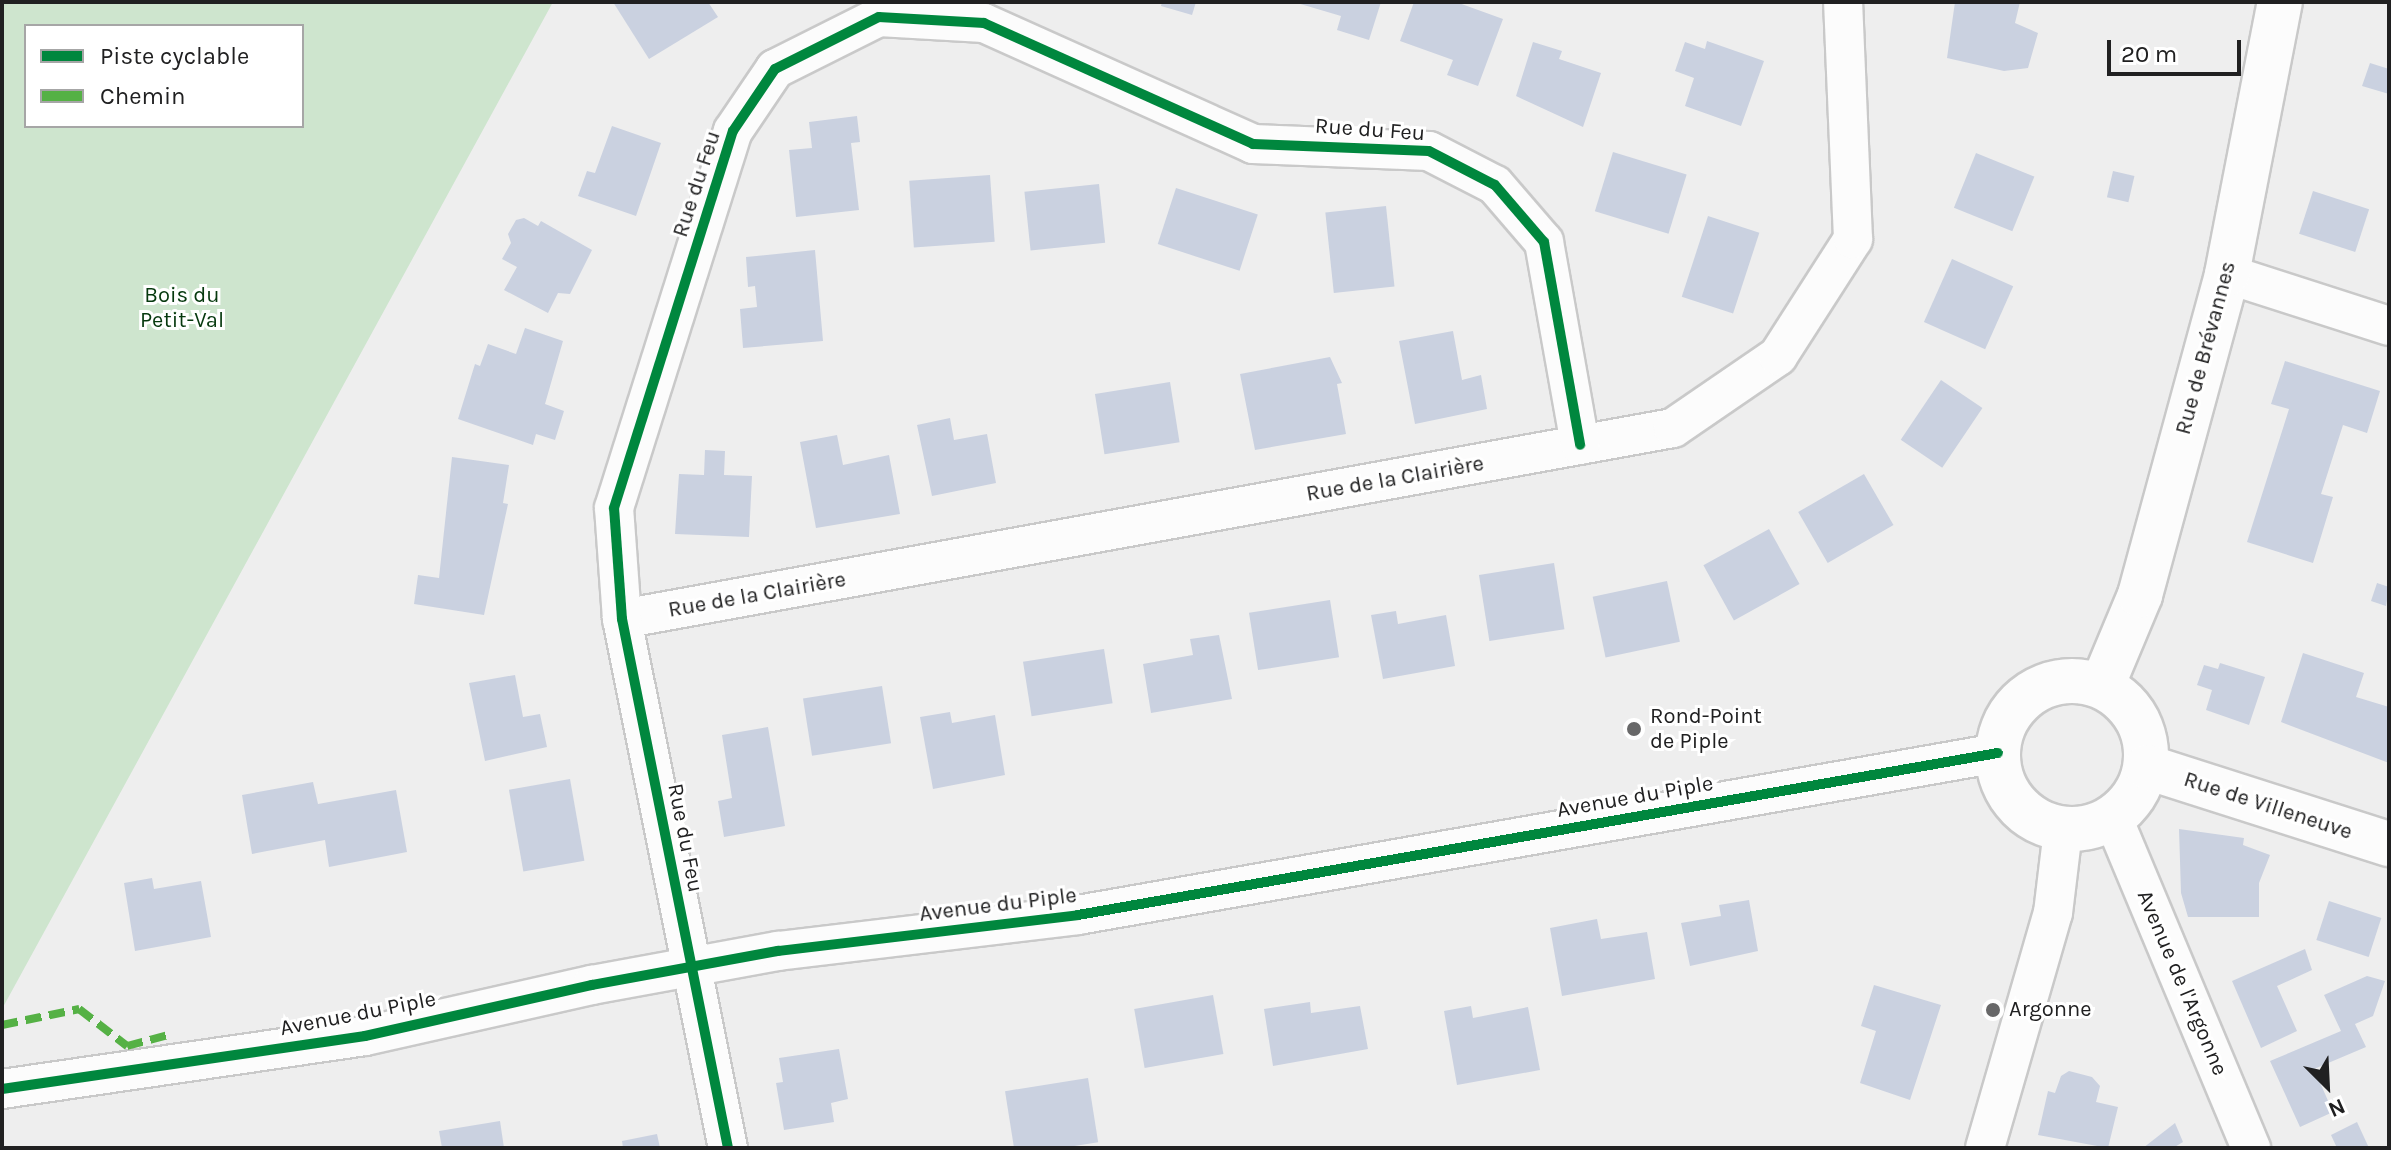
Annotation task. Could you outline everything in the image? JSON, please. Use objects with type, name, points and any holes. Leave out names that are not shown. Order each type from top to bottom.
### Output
[{"type":"street","name":"Rue de la Clairière","points":[[622,619],[1673,428],[1778,356],[1853,239],[1843,2]]},
{"type":"street","name":"Rue de Brévannes","points":[[2102,686],[2140,595],[2227,274],[2280,2]]},
{"type":"street","name":"Rue du Feu","points":[[728,1148],[622,619],[614,508],[733,131],[775,69],[879,17],[984,23],[1253,144],[1429,151],[1495,185],[1544,242],[1580,445]]},
{"type":"street","points":[[2227,274],[2389,326]]},
{"type":"street","points":[[2059,681],[2102,686],[2137,717],[2145,736],[2147,767],[2133,799],[2113,818],[2063,830],[2018,807],[2005,790],[1998,753],[2004,725],[2017,704],[2036,690],[2059,681]]},
{"type":"street","name":"Avenue du Piple","points":[[2,1089],[365,1036],[778,951],[1078,915],[1998,753]]},
{"type":"street","name":"Rue de Villeneuve","points":[[2147,767],[2389,844]]},
{"type":"street","name":"Avenue de l'Argonne","points":[[2113,818],[2251,1148]]},
{"type":"street","points":[[1985,1148],[2053,913],[2063,830]]},
{"type":"green space","name":"Bois du Petit-Val","points":[[2,2],[553,2],[2,1009]]},
{"type":"building","points":[[613,2],[708,2],[718,17],[649,59]]},
{"type":"building","points":[[1162,2],[1196,2],[1192,15],[1161,6]]},
{"type":"building","points":[[1381,2],[1369,40],[1337,30],[1341,16],[1297,3]]},
{"type":"building","points":[[1414,2],[1456,2],[1503,19],[1478,86],[1447,75],[1453,60],[1400,41]]},
{"type":"building","points":[[1955,2],[2020,2],[2015,23],[2038,33],[2028,68],[2004,71],[1947,58]]},
{"type":"building","points":[[1707,41],[1764,61],[1741,126],[1685,106],[1694,78],[1675,71],[1685,42],[1705,49]]},
{"type":"building","points":[[1533,42],[1562,51],[1559,59],[1601,73],[1583,127],[1516,96]]},
{"type":"building","points":[[2370,63],[2389,69],[2389,94],[2362,86]]},
{"type":"building","points":[[857,116],[860,142],[851,143],[859,210],[796,217],[789,150],[812,148],[809,122]]},
{"type":"building","points":[[612,126],[661,143],[636,216],[578,196],[587,171],[595,173]]},
{"type":"building","points":[[1613,152],[1687,175],[1669,234],[1595,211]]},
{"type":"building","points":[[1976,153],[2034,177],[2012,231],[1954,208]]},
{"type":"building","points":[[2113,171],[2134,176],[2128,202],[2107,197]]},
{"type":"building","points":[[990,175],[995,242],[914,247],[909,181]]},
{"type":"building","points":[[1099,184],[1105,243],[1031,251],[1024,192]]},
{"type":"building","points":[[1176,188],[1258,215],[1240,271],[1158,244]]},
{"type":"building","points":[[2313,191],[2369,209],[2355,252],[2299,234]]},
{"type":"building","points":[[1386,206],[1394,287],[1334,293],[1325,212]]},
{"type":"building","points":[[1708,216],[1759,233],[1733,314],[1682,297]]},
{"type":"building","points":[[524,218],[538,226],[541,221],[592,250],[570,294],[558,293],[548,313],[504,290],[517,267],[502,259],[511,243],[508,234],[516,220]]},
{"type":"building","points":[[815,250],[823,341],[743,348],[740,309],[757,307],[755,286],[748,287],[746,257]]},
{"type":"building","points":[[1952,259],[2013,286],[1985,349],[1924,322]]},
{"type":"building","points":[[525,328],[563,341],[545,404],[564,411],[555,440],[536,434],[533,445],[458,419],[475,364],[480,366],[488,344],[516,354]]},
{"type":"building","points":[[1453,331],[1462,380],[1481,375],[1487,409],[1415,424],[1399,341]]},
{"type":"building","points":[[1330,357],[1342,383],[1337,384],[1346,434],[1255,450],[1240,374]]},
{"type":"building","points":[[2285,361],[2380,391],[2367,433],[2343,425],[2321,494],[2333,497],[2313,563],[2247,542],[2289,409],[2271,404]]},
{"type":"building","points":[[1941,380],[1982,408],[1942,468],[1901,440]]},
{"type":"building","points":[[1170,382],[1180,442],[1104,454],[1095,394]]},
{"type":"building","points":[[950,418],[954,440],[987,434],[996,483],[932,496],[917,425]]},
{"type":"building","points":[[837,435],[843,465],[889,455],[900,514],[816,528],[800,442]]},
{"type":"building","points":[[705,450],[725,451],[724,475],[752,476],[749,537],[675,534],[679,474],[704,475]]},
{"type":"building","points":[[452,457],[509,465],[503,503],[508,504],[484,615],[414,604],[418,575],[439,578]]},
{"type":"building","points":[[1864,474],[1894,525],[1828,563],[1798,512]]},
{"type":"building","points":[[1769,529],[1800,584],[1734,620],[1703,565]]},
{"type":"building","points":[[1554,563],[1564,629],[1489,641],[1479,575]]},
{"type":"building","points":[[1667,581],[1680,642],[1606,657],[1593,597]]},
{"type":"building","points":[[2377,583],[2389,587],[2386,606],[2371,601]]},
{"type":"building","points":[[1330,600],[1339,657],[1258,670],[1249,613]]},
{"type":"building","points":[[1396,611],[1398,624],[1446,615],[1455,666],[1383,679],[1371,615]]},
{"type":"building","points":[[1219,635],[1232,699],[1151,713],[1143,664],[1193,655],[1190,639]]},
{"type":"building","points":[[1104,649],[1113,703],[1032,716],[1023,662]]},
{"type":"building","points":[[2303,653],[2364,673],[2356,697],[2389,707],[2389,763],[2281,722]]},
{"type":"building","points":[[2220,663],[2265,677],[2249,725],[2206,710],[2212,690],[2197,685],[2204,665],[2218,669]]},
{"type":"building","points":[[515,675],[523,717],[540,714],[547,747],[485,761],[469,683]]},
{"type":"building","points":[[882,686],[891,743],[812,756],[803,699]]},
{"type":"building","points":[[950,712],[952,723],[995,715],[1005,775],[933,789],[920,717]]},
{"type":"building","points":[[768,727],[785,826],[724,837],[718,801],[732,798],[722,735]]},
{"type":"building","points":[[570,779],[584,861],[523,872],[509,790]]},
{"type":"building","points":[[313,782],[318,804],[396,790],[407,852],[329,867],[325,840],[252,854],[242,795]]},
{"type":"building","points":[[2179,829],[2244,838],[2243,845],[2270,855],[2259,883],[2259,917],[2188,917],[2181,893]]},
{"type":"building","points":[[152,878],[154,889],[201,881],[211,937],[135,951],[124,883]]},
{"type":"building","points":[[1749,900],[1758,951],[1690,966],[1681,923],[1721,916],[1719,905]]},
{"type":"building","points":[[2329,901],[2381,918],[2369,957],[2316,940]]},
{"type":"building","points":[[1597,919],[1601,939],[1647,932],[1655,979],[1562,996],[1550,928]]},
{"type":"building","points":[[2305,949],[2312,970],[2277,986],[2297,1031],[2261,1048],[2232,981]]},
{"type":"building","points":[[2367,976],[2385,981],[2373,1016],[2355,1024],[2366,1047],[2314,1069],[2333,1112],[2300,1127],[2270,1061],[2341,1031],[2324,995]]},
{"type":"building","points":[[1874,985],[1941,1005],[1910,1100],[1860,1083],[1876,1031],[1861,1026]]},
{"type":"building","points":[[1213,995],[1223,1054],[1145,1068],[1134,1009]]},
{"type":"building","points":[[1310,1002],[1311,1013],[1360,1006],[1368,1049],[1273,1066],[1264,1009]]},
{"type":"building","points":[[1471,1006],[1473,1018],[1528,1007],[1540,1070],[1457,1085],[1444,1011]]},
{"type":"building","points":[[839,1049],[848,1099],[831,1103],[834,1122],[784,1130],[776,1083],[783,1082],[779,1058]]},
{"type":"building","points":[[2069,1071],[2092,1077],[2100,1086],[2096,1102],[2118,1107],[2108,1148],[2038,1135],[2048,1091],[2055,1093],[2061,1076]]},
{"type":"building","points":[[1088,1078],[1098,1142],[1062,1148],[1014,1148],[1005,1091]]},
{"type":"building","points":[[500,1121],[504,1148],[442,1148],[439,1131]]},
{"type":"building","points":[[2357,1122],[2369,1148],[2337,1148],[2331,1135]]},
{"type":"building","points":[[2175,1123],[2183,1142],[2173,1148],[2143,1148]]},
{"type":"building","points":[[657,1134],[660,1148],[623,1148],[622,1141]]},
{"type":"marked path","points":[[2,1025],[79,1009],[127,1046],[172,1034]]},
{"type":"cycle path","points":[[728,1148],[622,619],[614,508],[733,131],[775,69],[879,17],[984,23],[1253,144],[1429,151],[1495,185],[1544,242],[1580,445]]},
{"type":"cycle path","points":[[2,1089],[365,1036],[592,985],[778,951],[1078,915],[1998,753]]},
{"type":"place","name":"Rond-Point de Piple","points":[[1634,729]]},
{"type":"place","name":"Argonne","points":[[1993,1010]]}]
